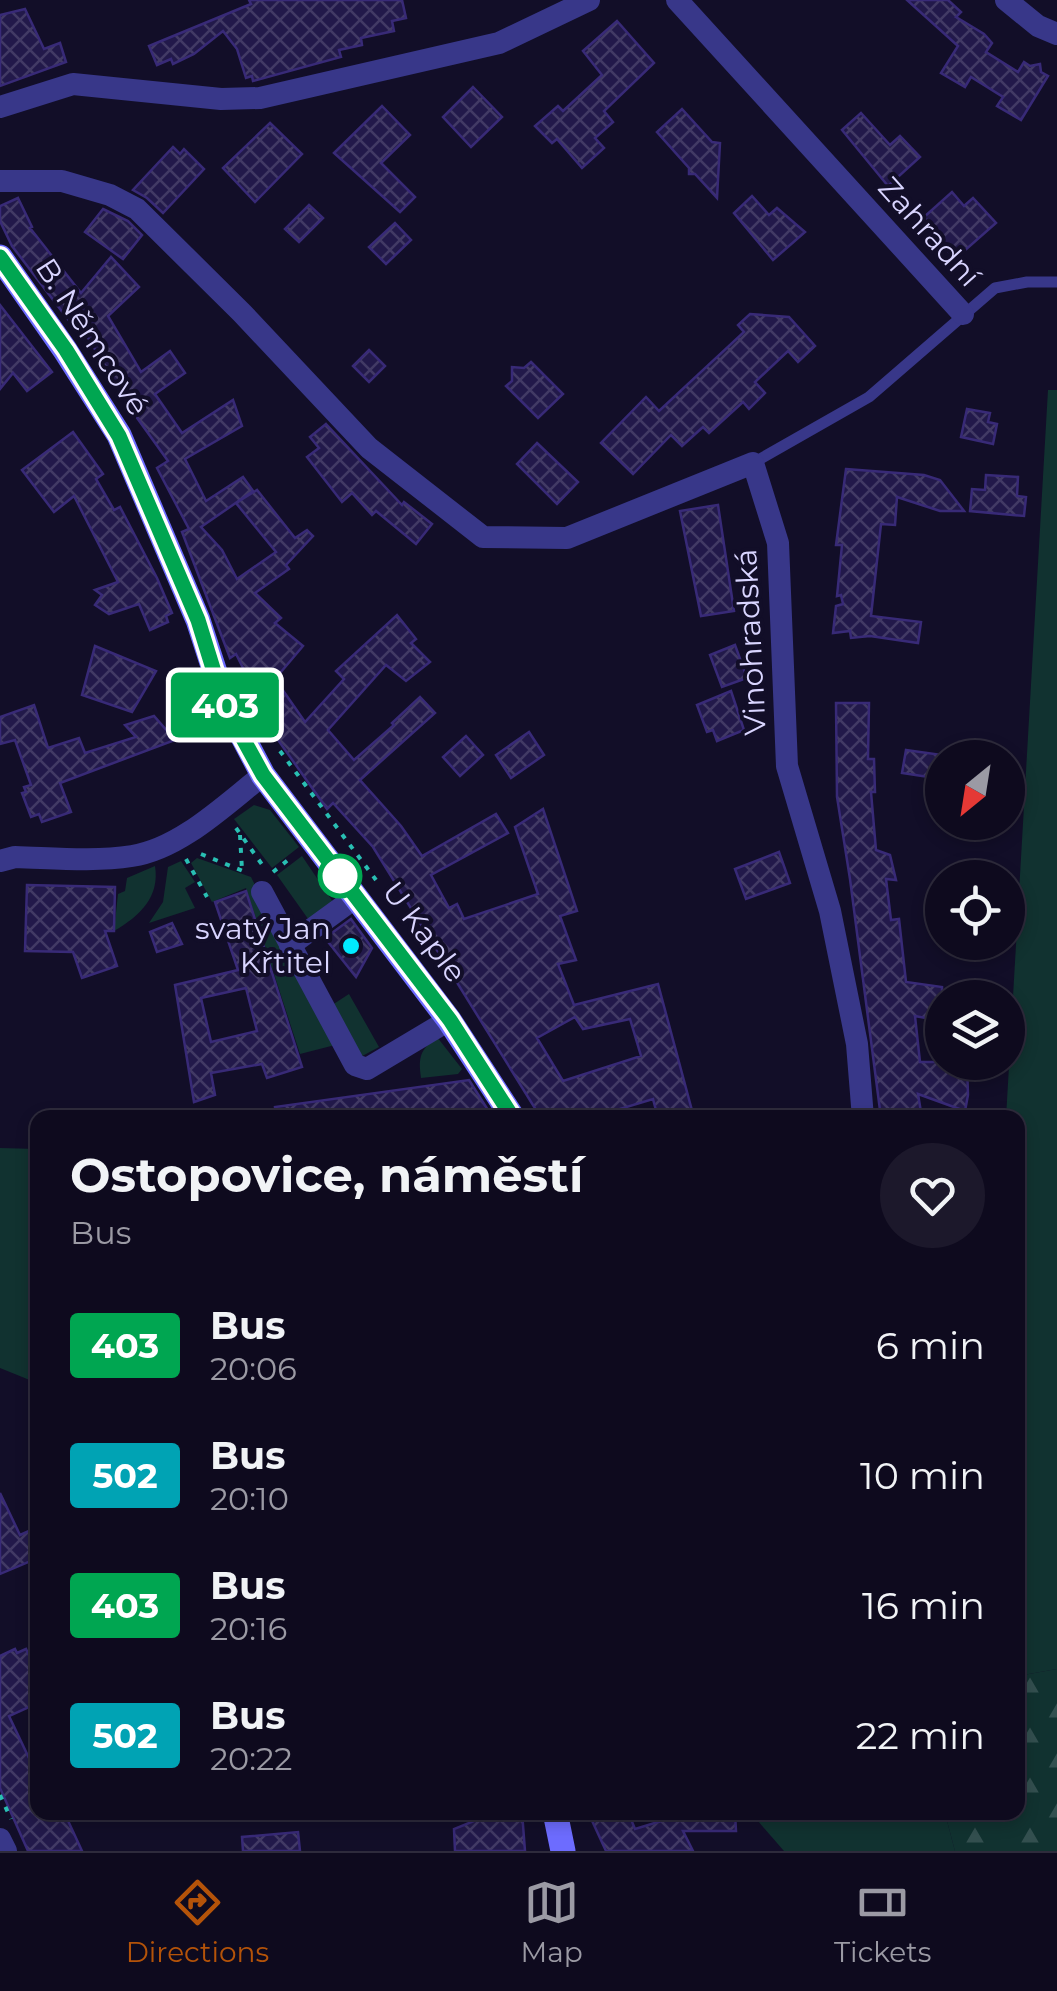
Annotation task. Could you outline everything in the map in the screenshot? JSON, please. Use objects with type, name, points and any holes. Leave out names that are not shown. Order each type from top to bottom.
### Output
[{"type":"street","points":[[0,106],[73,84],[260,98],[500,43],[588,0]]},
{"type":"street","name":"Zahradní","points":[[678,0],[963,314]]},
{"type":"street","points":[[1006,0],[1038,26],[1057,34]]},
{"type":"street","points":[[0,181],[62,182],[110,195],[137,209],[369,448],[483,537],[567,538],[753,463]]},
{"type":"street","name":"B. Němcové","points":[[0,257],[66,350],[119,436],[198,620]]},
{"type":"street","name":"Vinohradská","points":[[753,463],[778,542],[787,766],[830,911],[857,1044],[863,1110]]},
{"type":"street","name":"U Kaple","points":[[198,620],[224,704],[263,775],[450,1020],[362,1069],[352,1060],[262,892]]},
{"type":"street","points":[[0,861],[15,857],[136,856],[193,828],[263,775]]},
{"type":"street","name":"U Kaple","points":[[290,944],[345,905]]},
{"type":"street","points":[[450,1020],[508,1110]]},
{"type":"street","points":[[557,1820],[563,1851]]},
{"type":"street","points":[[0,1839],[6,1851]]},
{"type":"lane","points":[[963,314],[995,288],[1057,282]]},
{"type":"lane","name":"Zahradní","points":[[753,463],[869,397],[963,314]]},
{"type":"path","points":[[278,749],[385,891]]},
{"type":"path","points":[[240,834],[242,870]]},
{"type":"path","points":[[181,850],[207,897]]},
{"type":"path","points":[[262,892],[258,885],[302,850]]},
{"type":"path","points":[[191,851],[252,874],[255,854]]},
{"type":"green space","points":[[1048,390],[1057,390],[1057,1669],[1025,1675],[1025,1110],[1006,1110],[1008,1080],[1025,1080],[1025,980],[1014,980],[1015,960],[1025,960],[1025,860],[1021,860]]},
{"type":"green space","points":[[254,805],[270,810],[299,847],[272,868],[234,819]]},
{"type":"green space","points":[[302,856],[335,905],[311,923],[277,875]]},
{"type":"green space","points":[[197,858],[251,877],[335,1045],[300,1054],[246,888],[212,902],[191,863]]},
{"type":"green space","points":[[181,861],[195,882],[185,888],[195,908],[149,923],[163,902],[168,867]]},
{"type":"green space","points":[[155,866],[154,887],[146,904],[114,931],[118,894],[125,891],[127,878]]},
{"type":"green space","points":[[349,994],[379,1047],[353,1061],[326,1009]]},
{"type":"green space","points":[[437,1037],[462,1069],[458,1074],[421,1078],[422,1055]]},
{"type":"green space","points":[[0,1148],[30,1149],[30,1380],[0,1368]]},
{"type":"green space","points":[[1057,1669],[1057,1851],[955,1851],[947,1820],[1025,1820],[1025,1675]]},
{"type":"green space","points":[[757,1820],[947,1820],[955,1851],[784,1851]]},
{"type":"building","points":[[249,0],[402,0],[406,18],[392,21],[394,31],[361,38],[362,45],[339,50],[341,57],[253,81],[252,76],[246,78],[237,49],[223,31],[194,54],[173,64],[171,59],[157,65],[149,46],[251,4]]},
{"type":"building","points":[[907,0],[948,0],[961,12],[956,17],[992,43],[986,52],[1018,72],[1024,62],[1030,66],[1040,64],[1041,72],[1048,76],[1021,120],[997,106],[1003,97],[971,77],[965,87],[941,73],[958,46]]},
{"type":"building","points":[[25,9],[44,49],[60,43],[66,62],[0,86],[0,15]]},
{"type":"building","points":[[617,21],[654,63],[604,111],[613,122],[595,138],[604,148],[582,168],[557,139],[552,143],[535,126],[558,106],[563,111],[602,75],[583,51]]},
{"type":"building","points":[[473,87],[502,117],[471,147],[443,117]]},
{"type":"building","points":[[382,106],[410,135],[381,163],[415,197],[400,212],[334,153]]},
{"type":"building","points":[[682,109],[712,142],[720,143],[717,198],[695,174],[689,174],[689,168],[657,132]]},
{"type":"building","points":[[861,113],[890,145],[900,136],[920,157],[888,186],[842,130]]},
{"type":"building","points":[[270,123],[302,154],[255,202],[223,168]]},
{"type":"building","points":[[173,147],[180,154],[184,149],[204,169],[163,213],[133,190]]},
{"type":"building","points":[[952,192],[964,206],[973,198],[996,223],[955,259],[930,231],[931,224],[924,217]]},
{"type":"building","points":[[752,196],[769,215],[777,208],[805,232],[773,260],[734,213]]},
{"type":"building","points":[[18,198],[30,228],[81,293],[111,257],[139,287],[108,316],[141,372],[170,351],[185,373],[155,394],[182,433],[233,400],[242,426],[185,459],[206,501],[243,477],[253,491],[201,527],[222,550],[237,579],[276,552],[236,503],[257,490],[295,538],[307,530],[313,536],[286,565],[289,569],[255,593],[281,618],[275,623],[303,646],[275,679],[305,722],[344,679],[336,671],[397,615],[416,639],[411,643],[430,662],[406,681],[386,665],[328,730],[354,760],[420,697],[435,713],[360,780],[422,856],[496,814],[508,833],[431,875],[449,908],[457,904],[464,919],[538,894],[515,827],[543,809],[577,911],[560,916],[576,960],[558,964],[574,1005],[658,984],[692,1110],[656,1110],[653,1099],[617,1110],[536,1110],[373,847],[333,803],[327,809],[249,699],[256,694],[236,654],[230,658],[182,532],[189,529],[157,468],[168,461],[130,408],[87,336],[83,339],[12,246],[0,221],[0,206]],"holes":[[[575,1017],[583,1029],[630,1019],[641,1056],[563,1081],[537,1038]]]},
{"type":"building","points":[[309,205],[323,218],[299,242],[285,229]]},
{"type":"building","points":[[103,209],[128,221],[142,235],[123,259],[85,232]]},
{"type":"building","points":[[395,223],[411,240],[386,264],[369,247]]},
{"type":"building","points":[[0,305],[52,372],[27,391],[13,373],[0,389]]},
{"type":"building","points":[[750,314],[789,317],[815,346],[798,362],[788,351],[755,382],[765,393],[749,409],[743,402],[709,433],[703,427],[682,446],[671,435],[633,474],[601,443],[646,397],[659,411],[744,332],[738,325]]},
{"type":"building","points":[[369,350],[385,366],[369,382],[353,366]]},
{"type":"building","points":[[531,362],[563,394],[538,418],[506,386],[512,381],[512,367],[524,368]]},
{"type":"building","points":[[967,409],[990,413],[988,422],[997,424],[993,444],[961,437]]},
{"type":"building","points":[[326,424],[402,505],[404,502],[432,524],[416,544],[376,511],[372,515],[352,493],[342,502],[307,457],[319,448],[310,437]]},
{"type":"building","points":[[73,432],[103,474],[96,479],[114,510],[120,507],[172,613],[166,616],[168,622],[150,630],[139,604],[109,614],[95,605],[102,595],[95,590],[118,582],[74,496],[54,512],[22,470]]},
{"type":"building","points":[[537,443],[578,482],[557,504],[517,464]]},
{"type":"building","points":[[846,469],[924,475],[940,480],[964,511],[940,511],[897,497],[895,525],[881,524],[871,616],[921,622],[918,643],[870,636],[851,638],[850,631],[833,633],[836,606],[843,604],[841,595],[837,596],[842,545],[836,545]]},
{"type":"building","points":[[986,475],[1018,477],[1017,496],[1026,497],[1024,516],[970,511],[972,489],[985,490]]},
{"type":"building","points":[[718,505],[734,611],[701,616],[680,511]]},
{"type":"building","points":[[735,645],[747,678],[722,687],[710,655]]},
{"type":"building","points":[[95,646],[156,671],[132,712],[82,695]]},
{"type":"building","points":[[731,691],[744,730],[717,741],[713,730],[707,732],[697,705]]},
{"type":"building","points":[[836,703],[869,703],[868,759],[874,759],[875,792],[871,792],[876,850],[890,855],[896,880],[886,879],[891,920],[899,919],[906,982],[925,985],[925,1018],[915,1016],[920,1062],[925,1062],[925,1080],[968,1080],[965,1110],[918,1094],[921,1110],[880,1110],[837,797]]},
{"type":"building","points":[[34,705],[48,748],[79,738],[85,753],[136,737],[125,725],[154,716],[175,740],[60,783],[71,812],[42,822],[39,814],[31,817],[22,793],[26,792],[24,787],[31,785],[15,740],[0,744],[0,717]]},
{"type":"building","points":[[529,732],[544,755],[511,778],[496,755]]},
{"type":"building","points":[[466,736],[483,755],[460,776],[443,757]]},
{"type":"building","points":[[906,750],[925,753],[925,776],[902,773]]},
{"type":"building","points":[[779,852],[790,883],[746,899],[735,869]]},
{"type":"building","points":[[27,885],[115,887],[114,931],[105,931],[117,966],[82,978],[73,952],[25,951]]},
{"type":"building","points":[[246,891],[302,1067],[267,1078],[262,1064],[211,1073],[215,1095],[194,1102],[175,985],[238,970],[215,902]],"holes":[[[246,988],[257,1031],[211,1042],[201,998]]]},
{"type":"building","name":"svatý Jan Křtitel","points":[[351,919],[372,948],[356,977],[325,938]]},
{"type":"building","points":[[172,923],[182,944],[157,952],[150,932]]},
{"type":"building","points":[[469,1080],[488,1110],[275,1110],[275,1107]]},
{"type":"building","points":[[0,1493],[20,1535],[30,1531],[30,1561],[0,1574]]},
{"type":"building","points":[[26,1649],[30,1658],[30,1707],[9,1716],[30,1760],[30,1820],[68,1820],[82,1851],[28,1851],[0,1788],[0,1656]]},
{"type":"building","points":[[476,1820],[523,1820],[525,1851],[455,1851],[454,1829]]},
{"type":"building","points":[[592,1820],[631,1820],[635,1829],[664,1820],[735,1820],[736,1831],[683,1831],[693,1851],[606,1851]]},
{"type":"building","points":[[298,1832],[300,1851],[243,1851],[242,1837]]},
{"type":"bus line","name":"403","points":[[0,257],[66,350],[119,436],[198,620],[224,704],[244,744],[263,775],[478,1058],[509,1110]]},
{"type":"place","name":"svatý Jan Křtitel","points":[[351,946]]}]
